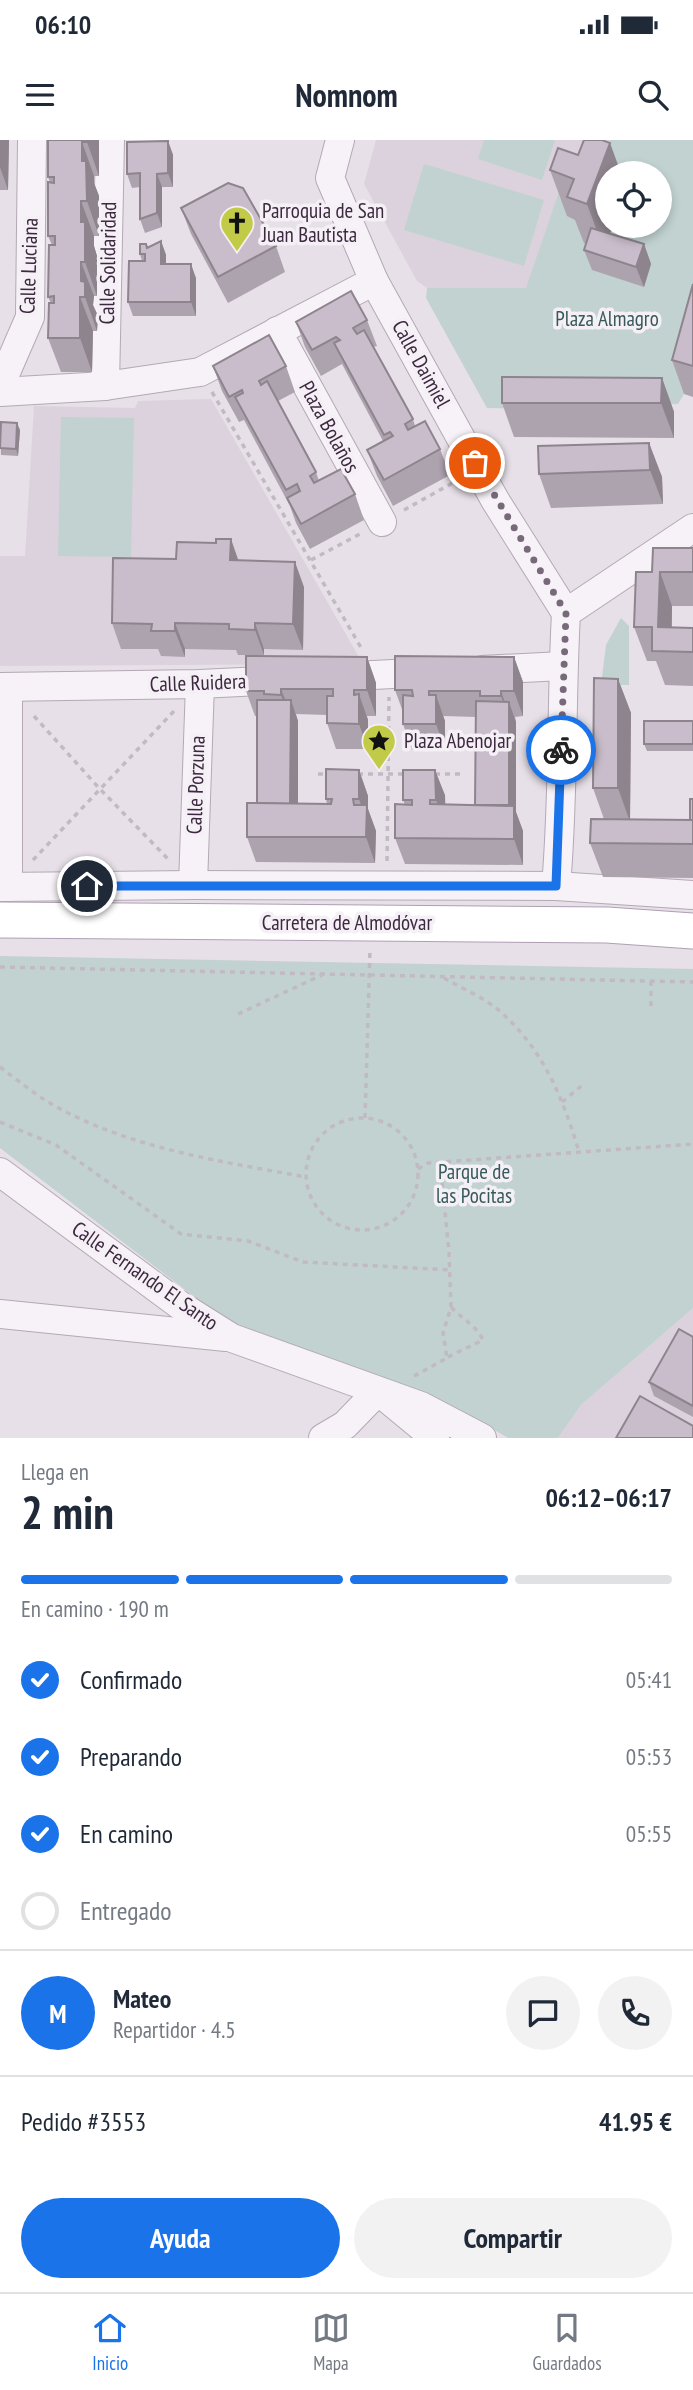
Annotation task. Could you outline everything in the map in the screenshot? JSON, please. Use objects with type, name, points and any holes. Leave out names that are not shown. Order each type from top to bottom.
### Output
[{"type":"main road","name":"Carretera de Almodóvar","points":[[3,898],[607,925],[693,932]]},
{"type":"street","name":"Calle Luciana","points":[[0,386],[30,317],[19,292],[20,201],[32,140]]},
{"type":"street","name":"Calle Solidaridad","points":[[105,386],[110,140]]},
{"type":"street","name":"Calle Daimiel","points":[[340,140],[330,178],[374,281],[495,500],[566,613]]},
{"type":"street","points":[[0,392],[105,386],[200,372],[374,281]]},
{"type":"street","name":"Plaza Bolaños","points":[[277,331],[382,522]]},
{"type":"street","points":[[556,886],[566,613],[693,528]]},
{"type":"street","name":"Calle Ruidera","points":[[4,687],[200,684],[563,666]]},
{"type":"street","name":"Calle Porzuna","points":[[193,885],[200,684]]},
{"type":"street","points":[[4,687],[3,898],[193,885],[556,886],[693,895]]},
{"type":"street","name":"Calle Fernando El Santo","points":[[0,1171],[181,1306],[232,1338],[421,1406],[482,1438]]},
{"type":"street","points":[[0,1314],[232,1338]]},
{"type":"street","points":[[323,1438],[345,1425],[378,1391]]},
{"type":"street","name":"Calle Fernando El Santo","points":[[378,1391],[435,1438]]},
{"type":"path","points":[[200,372],[384,675],[388,774],[387,886]]},
{"type":"path","points":[[3,898],[99,788],[200,684]]},
{"type":"path","points":[[4,687],[193,885]]},
{"type":"path","points":[[318,774],[341,774]]},
{"type":"path","points":[[353,774],[413,774]]},
{"type":"path","points":[[425,774],[462,774]]},
{"type":"path","points":[[0,967],[693,982]]},
{"type":"path","points":[[238,1014],[324,975]]},
{"type":"path","points":[[365,1118],[369,976]]},
{"type":"path","points":[[442,977],[494,1006],[526,1037],[546,1066],[579,1152]]},
{"type":"path","points":[[651,981],[651,1006]]},
{"type":"path","points":[[0,1067],[49,1102],[104,1128],[181,1154],[306,1177]]},
{"type":"path","points":[[562,1102],[585,1083]]},
{"type":"path","points":[[365,1118],[384,1122],[402,1134],[413,1150],[418,1169],[415,1194],[400,1216],[382,1227],[363,1230],[351,1230],[324,1215],[312,1199],[306,1177],[313,1147],[326,1131],[343,1122],[365,1118]]},
{"type":"path","points":[[0,1122],[56,1145],[181,1234],[248,1241],[303,1262],[450,1270]]},
{"type":"path","points":[[418,1169],[428,1163],[693,1144]]},
{"type":"path","points":[[440,1162],[450,1270],[451,1307],[443,1333],[447,1358]]},
{"type":"path","points":[[378,1391],[415,1376],[482,1340],[476,1326],[463,1320],[451,1307]]},
{"type":"shaded area","points":[[376,140],[611,140],[599,161],[595,161],[595,168],[526,288],[427,288],[417,281],[364,184]]},
{"type":"shaded area","points":[[211,399],[363,664],[0,666],[0,556],[25,556],[34,406],[135,408],[138,401]]},
{"type":"shaded area","points":[[693,1308],[693,1438],[558,1438],[581,1405]]},
{"type":"green space","points":[[484,140],[555,140],[542,180],[478,159]]},
{"type":"green space","name":"Plaza Almagro","points":[[610,140],[693,140],[693,363],[684,394],[678,404],[542,409],[487,408],[426,298],[427,288],[526,288],[570,160],[595,168],[595,238],[672,238],[672,161],[604,161]]},
{"type":"green space","points":[[424,164],[544,200],[524,266],[404,230]]},
{"type":"green space","points":[[61,417],[134,418],[131,557],[58,556]]},
{"type":"green space","points":[[621,618],[629,626],[629,685],[601,685],[606,645]]},
{"type":"green space","name":"Parque de las Pocitas","points":[[0,956],[693,969],[693,1308],[581,1405],[558,1438],[508,1438],[476,1419],[235,1328],[0,1148]]},
{"type":"building","points":[[48,140],[87,140],[82,142],[82,161],[86,161],[87,201],[81,201],[81,222],[85,222],[85,262],[81,262],[81,281],[85,282],[85,297],[80,297],[80,338],[48,338],[49,303],[54,303],[54,296],[48,297],[49,245],[55,245],[55,236],[48,236],[48,182],[54,183],[54,177],[48,177]]},
{"type":"building","points":[[584,140],[610,143],[603,161],[595,161],[595,183],[587,204],[567,197],[574,179],[550,170],[558,148],[578,155]]},
{"type":"building","points":[[168,141],[168,173],[157,174],[157,213],[140,219],[140,173],[127,174],[127,142]]},
{"type":"building","points":[[228,183],[243,188],[276,246],[218,277],[181,208]]},
{"type":"building","points":[[591,228],[595,229],[595,238],[624,238],[644,244],[636,267],[584,250]]},
{"type":"building","points":[[161,241],[161,264],[191,264],[191,302],[128,302],[129,261],[145,261],[145,254],[140,254],[140,244],[146,244],[147,248]]},
{"type":"building","points":[[693,284],[693,366],[672,360]]},
{"type":"building","points":[[351,291],[367,320],[353,328],[357,334],[364,330],[413,419],[405,424],[408,430],[425,421],[440,449],[384,480],[367,450],[393,436],[390,432],[384,435],[334,343],[340,340],[336,337],[312,350],[296,322]]},
{"type":"building","points":[[269,335],[286,366],[259,381],[261,385],[267,381],[316,472],[310,476],[314,483],[341,469],[355,494],[301,524],[287,498],[300,491],[297,484],[286,490],[235,397],[243,393],[242,390],[229,397],[213,366]]},
{"type":"building","points":[[502,377],[662,378],[661,403],[502,403]]},
{"type":"building","points":[[1,422],[17,423],[16,449],[0,448]]},
{"type":"building","points":[[649,443],[650,470],[539,474],[538,446]]},
{"type":"building","points":[[216,539],[231,539],[230,560],[295,562],[293,624],[255,623],[255,630],[229,629],[229,624],[175,623],[175,631],[151,631],[152,624],[112,623],[113,558],[176,559],[177,542],[216,543]]},
{"type":"building","points":[[653,548],[693,548],[693,572],[660,572],[658,627],[693,628],[693,652],[652,651],[652,627],[634,627],[636,572],[652,572]]},
{"type":"building","points":[[246,656],[367,657],[367,690],[354,690],[354,695],[359,694],[359,724],[327,723],[327,696],[333,696],[333,689],[281,689],[281,695],[246,691]]},
{"type":"building","points":[[395,656],[514,657],[514,691],[501,691],[501,696],[480,696],[480,691],[429,691],[429,695],[436,695],[436,724],[403,724],[403,695],[413,696],[412,690],[395,690]]},
{"type":"building","points":[[594,678],[618,679],[618,788],[593,788]]},
{"type":"building","points":[[257,700],[291,700],[290,804],[257,803]]},
{"type":"building","points":[[476,701],[509,702],[509,805],[475,805]]},
{"type":"building","points":[[644,721],[693,721],[693,744],[644,744]]},
{"type":"building","points":[[326,769],[359,770],[359,799],[353,799],[354,805],[367,805],[366,837],[247,837],[247,803],[331,804],[332,799],[326,799]]},
{"type":"building","points":[[403,770],[435,770],[436,800],[430,800],[430,804],[514,806],[514,839],[395,838],[395,804],[412,805],[412,800],[403,800]]},
{"type":"building","points":[[690,799],[693,799],[693,820],[690,820]]},
{"type":"building","points":[[591,819],[693,820],[693,844],[590,843]]},
{"type":"building","points":[[679,1329],[693,1337],[693,1406],[649,1382]]},
{"type":"building","points":[[640,1396],[693,1426],[693,1438],[616,1438]]},
{"type":"way so far","points":[[475,463],[566,613],[561,750]]},
{"type":"place","name":"Parroquia de San Juan Bautista","points":[[237,253]]},
{"type":"place","name":"Plaza Abenojar","points":[[379,771]]},
{"type":"route","points":[[87,886],[556,886],[561,750]]}]
